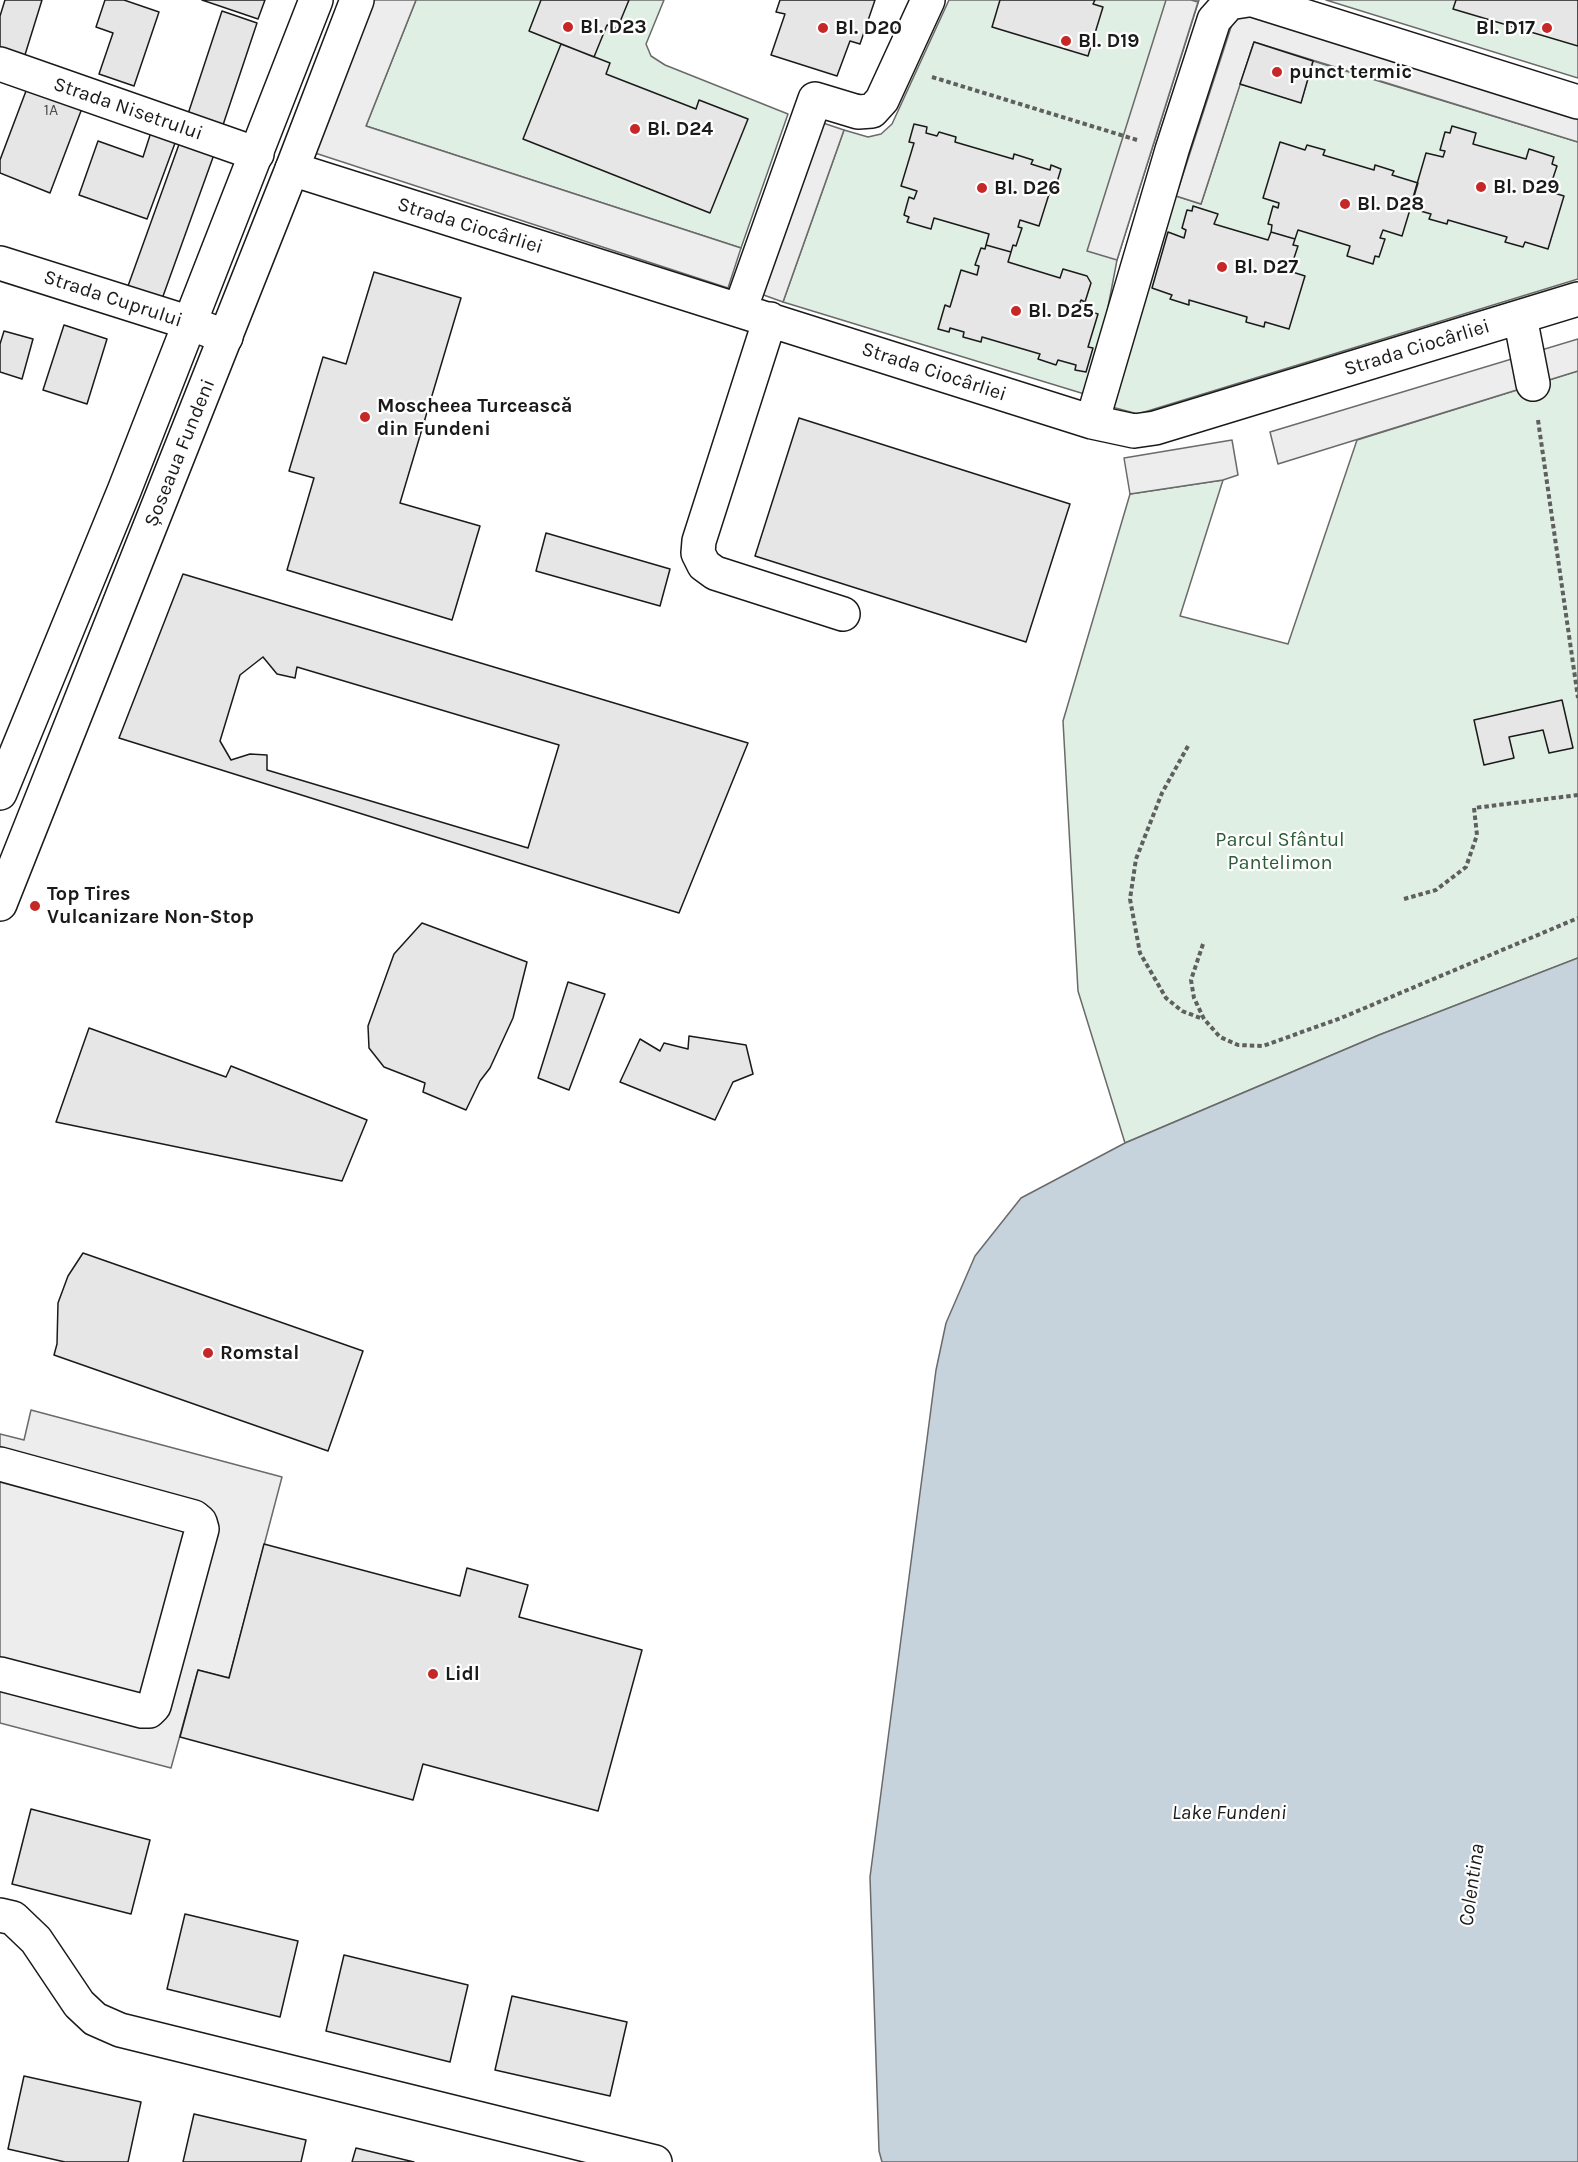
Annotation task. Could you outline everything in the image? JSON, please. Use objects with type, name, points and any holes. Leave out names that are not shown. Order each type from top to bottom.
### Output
[{"type":"street","name":"Șoseaua Fundeni","points":[[0,794],[124,491],[316,0]]},
{"type":"street","name":"Șoseaua Fundeni","points":[[0,904],[226,337],[357,0]]},
{"type":"street","points":[[843,614],[715,573],[704,565],[699,553],[699,541],[755,315],[815,99],[858,112],[872,111],[882,100],[899,67],[928,0]]},
{"type":"street","points":[[1092,422],[1172,150],[1214,20],[1229,3],[1248,0]]},
{"type":"street","points":[[1253,0],[1578,102]]},
{"type":"street","name":"Strada Nisetrului","points":[[0,64],[257,154]]},
{"type":"street","name":"Strada Ciocârliei","points":[[292,169],[1092,422],[1134,431],[1155,428],[1578,299]]},
{"type":"street","name":"Strada Cuprului","points":[[0,262],[190,323],[226,337]]},
{"type":"street","points":[[1520,317],[1533,384]]},
{"type":"street","points":[[0,1464],[194,1517],[200,1522],[202,1529],[154,1706],[149,1711],[0,1674]]},
{"type":"street","points":[[0,1915],[13,1918],[36,1940],[79,2004],[95,2019],[120,2030],[655,2162]]},
{"type":"path","points":[[899,67],[1172,150]]},
{"type":"path","points":[[1533,384],[1578,698]]},
{"type":"path","points":[[1188,746],[1162,793],[1136,859],[1130,898],[1140,953],[1166,998],[1182,1011],[1204,1019]]},
{"type":"path","points":[[1404,898],[1436,890],[1466,867],[1477,835],[1474,808],[1578,795]]},
{"type":"path","points":[[1203,944],[1191,980],[1194,998],[1204,1019],[1220,1037],[1238,1045],[1263,1046],[1341,1018],[1578,918]]},
{"type":"green space","points":[[416,0],[664,0],[646,44],[651,56],[665,65],[788,114],[741,248],[366,126]]},
{"type":"green space","points":[[949,0],[1199,0],[1117,260],[1091,396],[783,302],[844,130],[868,137],[881,134],[892,124]]},
{"type":"green space","points":[[1326,0],[1578,0],[1578,78]]},
{"type":"green space","points":[[1313,61],[1578,142],[1578,279],[1138,414],[1108,406],[1176,196],[1201,204],[1240,84],[1301,102]]},
{"type":"green space","name":"Parcul Sfântul Pantelimon","points":[[1578,371],[1578,958],[1379,1035],[1125,1143],[1078,991],[1063,721],[1130,494],[1223,480],[1180,616],[1288,644],[1357,440]]},
{"type":"shaded area","points":[[374,0],[416,0],[366,126],[741,248],[728,288],[312,152]]},
{"type":"shaded area","points":[[1166,0],[1198,2],[1117,260],[1087,251]]},
{"type":"shaded area","points":[[1248,16],[1578,118],[1578,142],[1254,42],[1201,204],[1176,196],[1232,24],[1238,18]]},
{"type":"shaded area","points":[[808,118],[844,130],[783,302],[747,289]]},
{"type":"shaded area","points":[[1578,339],[1578,371],[1278,464],[1270,432]]},
{"type":"shaded area","points":[[1232,440],[1238,475],[1223,480],[1130,494],[1124,458]]},
{"type":"shaded area","points":[[31,1410],[282,1477],[229,1678],[198,1670],[171,1768],[0,1723],[0,1434],[24,1440]]},
{"type":"water","name":"Lake Fundeni","points":[[1578,958],[1578,2162],[882,2162],[879,2151],[870,1877],[936,1370],[946,1323],[975,1256],[1021,1198],[1125,1143],[1379,1035]]},
{"type":"building","points":[[5,0],[42,0],[24,58],[0,50],[0,16]]},
{"type":"building","points":[[105,0],[124,0],[159,12],[134,86],[99,74],[113,33],[96,27]]},
{"type":"building","points":[[202,0],[265,0],[258,19]]},
{"type":"building","name":"Bl. D23","points":[[541,0],[629,0],[617,29],[607,25],[594,57],[529,31]]},
{"type":"building","name":"Bl. D20","points":[[780,0],[875,0],[860,44],[850,41],[837,76],[771,55],[785,14],[776,12]]},
{"type":"building","name":"Bl. D19","points":[[1000,0],[1095,0],[1093,4],[1103,7],[1088,56],[992,27]]},
{"type":"building","name":"Bl. D17","points":[[1456,0],[1578,0],[1578,46],[1453,9]]},
{"type":"building","points":[[222,11],[257,23],[223,125],[188,114]]},
{"type":"building","name":"punct termic","points":[[1254,42],[1313,61],[1301,103],[1240,84]]},
{"type":"building","name":"Bl. D24","points":[[561,44],[610,63],[606,74],[696,109],[699,100],[748,119],[710,213],[523,139]]},
{"type":"building","points":[[29,83],[84,103],[50,193],[0,173],[0,160]]},
{"type":"building","name":"Bl. D26","points":[[914,124],[927,127],[926,133],[937,136],[939,132],[956,137],[955,142],[1013,159],[1014,154],[1033,160],[1031,164],[1050,170],[1051,165],[1061,169],[1054,192],[1050,191],[1039,226],[1020,220],[1018,227],[1022,228],[1016,246],[1013,245],[1011,252],[986,245],[989,234],[934,218],[931,229],[907,222],[909,217],[904,215],[909,197],[914,199],[917,191],[901,186],[914,143],[909,142]]},
{"type":"building","points":[[153,126],[178,135],[147,219],[79,195],[98,141],[143,157]]},
{"type":"building","name":"Bl. D29","points":[[1452,126],[1476,133],[1473,144],[1526,159],[1529,149],[1554,157],[1552,164],[1557,166],[1551,184],[1547,182],[1544,190],[1564,196],[1548,249],[1525,242],[1523,247],[1505,242],[1507,237],[1448,220],[1447,224],[1429,219],[1431,214],[1410,208],[1426,153],[1443,157],[1445,151],[1440,150],[1445,132],[1450,133]]},
{"type":"building","points":[[182,136],[216,149],[162,299],[128,286]]},
{"type":"building","name":"Bl. D28","points":[[1280,142],[1305,150],[1307,145],[1325,150],[1323,155],[1374,170],[1375,165],[1394,171],[1392,175],[1418,183],[1402,236],[1383,230],[1380,238],[1385,239],[1379,257],[1375,256],[1373,264],[1347,256],[1350,246],[1298,230],[1295,239],[1271,232],[1272,225],[1268,224],[1273,206],[1278,208],[1279,203],[1263,198]]},
{"type":"building","name":"Bl. D27","points":[[1193,206],[1218,214],[1214,224],[1268,240],[1271,232],[1295,239],[1293,245],[1298,246],[1292,264],[1288,263],[1286,270],[1305,276],[1289,329],[1265,322],[1264,327],[1246,322],[1247,317],[1189,300],[1189,305],[1170,299],[1172,295],[1152,288],[1168,232],[1184,238],[1186,230],[1182,228],[1187,210],[1192,211]]},
{"type":"building","name":"Bl. D25","points":[[986,245],[1011,252],[1008,262],[1060,278],[1063,269],[1087,276],[1091,283],[1085,302],[1081,300],[1078,308],[1098,314],[1088,347],[1093,348],[1086,372],[1075,370],[1076,365],[1058,360],[1056,365],[1038,359],[1040,354],[982,337],[981,342],[963,337],[964,332],[950,328],[949,332],[938,329],[945,305],[950,307],[961,270],[977,275],[979,266],[975,265],[981,248],[985,249]]},
{"type":"building","name":"Moscheea Turcească din Fundeni","points":[[374,272],[461,298],[400,503],[480,526],[452,620],[287,570],[314,478],[289,471],[323,357],[346,364]]},
{"type":"building","points":[[64,325],[107,339],[87,404],[43,390]]},
{"type":"building","points":[[4,331],[33,339],[22,379],[0,372],[0,344]]},
{"type":"building","points":[[799,418],[1070,504],[1026,642],[755,556]]},
{"type":"building","points":[[546,533],[670,569],[660,606],[536,571]]},
{"type":"building","points":[[183,574],[748,743],[679,913],[119,738]]},
{"type":"building","points":[[263,657],[277,674],[295,678],[297,667],[559,745],[528,848],[267,770],[267,755],[250,754],[231,760],[220,741],[240,675]]},
{"type":"building","points":[[1562,700],[1573,748],[1549,753],[1543,730],[1509,737],[1514,758],[1484,765],[1474,720]]},
{"type":"building","points":[[422,923],[527,962],[513,1018],[490,1068],[480,1081],[466,1110],[423,1092],[425,1083],[384,1067],[369,1048],[368,1026],[394,954]]},
{"type":"building","points":[[568,982],[605,994],[569,1090],[538,1078]]},
{"type":"building","points":[[89,1028],[226,1077],[231,1066],[367,1120],[342,1181],[56,1122]]},
{"type":"building","points":[[689,1036],[746,1045],[753,1074],[733,1082],[715,1120],[620,1082],[640,1039],[660,1051],[664,1043],[688,1049]]},
{"type":"building","name":"Romstal","points":[[83,1253],[363,1351],[328,1451],[54,1355],[57,1344],[58,1303],[68,1276]]},
{"type":"building","name":"Lidl","points":[[264,1544],[460,1596],[467,1568],[528,1585],[519,1617],[642,1650],[598,1811],[423,1764],[413,1800],[180,1737],[198,1670],[229,1678]]},
{"type":"building","points":[[31,1809],[150,1840],[131,1914],[12,1884]]},
{"type":"building","points":[[185,1914],[298,1941],[280,2017],[167,1989]]},
{"type":"building","points":[[344,1955],[468,1985],[450,2062],[326,2031]]},
{"type":"building","points":[[512,1996],[627,2022],[610,2096],[495,2070]]},
{"type":"building","points":[[24,2076],[141,2102],[128,2162],[65,2162],[8,2149]]},
{"type":"building","points":[[194,2114],[306,2140],[301,2162],[183,2162]]},
{"type":"building","points":[[356,2148],[414,2162],[352,2162]]},
{"type":"place","name":"Bl. D23","points":[[568,27]]},
{"type":"place","name":"Bl. D20","points":[[823,28]]},
{"type":"place","name":"Bl. D17","points":[[1547,28]]},
{"type":"place","name":"Bl. D19","points":[[1066,41]]},
{"type":"place","name":"punct termic","points":[[1277,72]]},
{"type":"place","name":"Bl. D24","points":[[635,129]]},
{"type":"place","name":"Bl. D29","points":[[1481,187]]},
{"type":"place","name":"Bl. D26","points":[[982,188]]},
{"type":"place","name":"Bl. D28","points":[[1345,204]]},
{"type":"place","name":"Bl. D27","points":[[1222,267]]},
{"type":"place","name":"Bl. D25","points":[[1016,311]]},
{"type":"place","name":"Moscheea Turcească din Fundeni","points":[[365,417]]},
{"type":"place","name":"Top Tires Vulcanizare Non-Stop","points":[[35,906]]},
{"type":"place","name":"Romstal","points":[[208,1353]]},
{"type":"place","name":"Lidl","points":[[433,1674]]},
{"type":"water label","name":"Colentina","points":[[1472,1885]]}]
